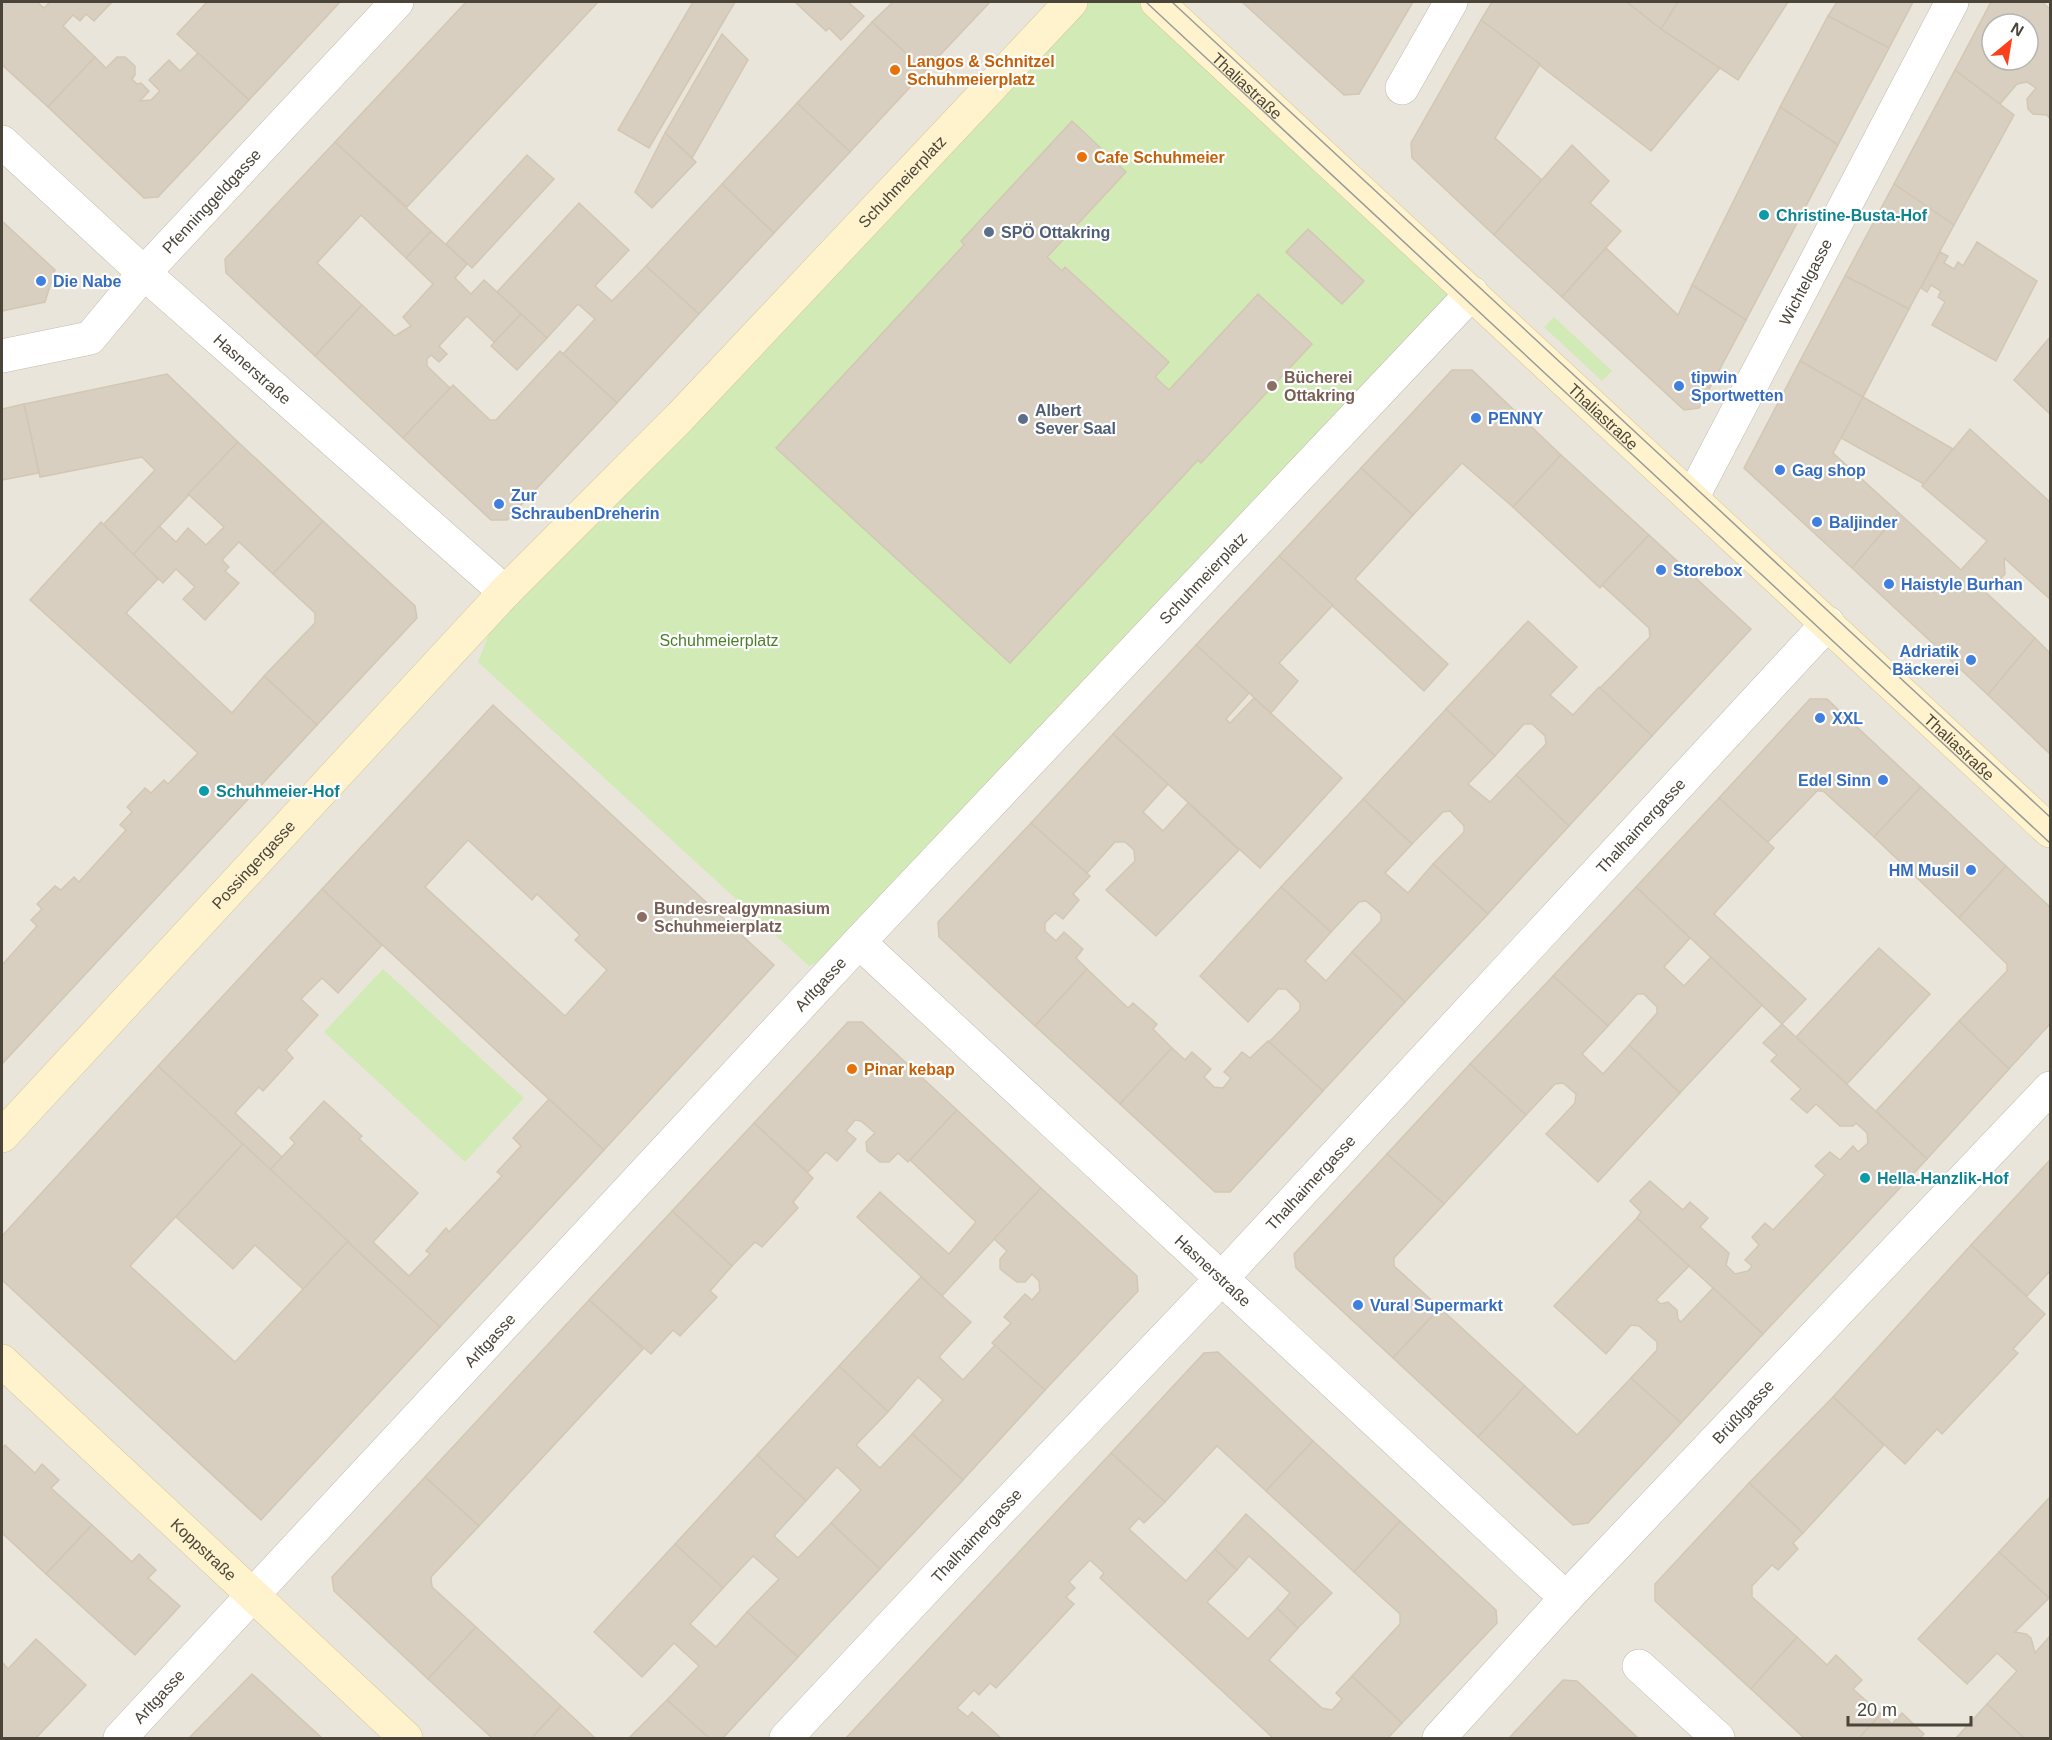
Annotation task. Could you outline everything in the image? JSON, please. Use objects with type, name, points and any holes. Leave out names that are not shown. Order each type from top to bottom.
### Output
[{"type":"main road","name":"Schuhmeierplatz","points":[[505,592],[680,417],[1071,2]]},
{"type":"main road","name":"Thaliastraße","points":[[1157,2],[2050,831]]},
{"type":"main road","name":"Possingergasse","points":[[2,1136],[505,592]]},
{"type":"main road","name":"Koppstraße","points":[[2,1361],[406,1738]]},
{"type":"street","name":"Pfenninggeldgasse","points":[[2,356],[90,338],[144,273],[397,2]]},
{"type":"street","points":[[1402,88],[1450,2]]},
{"type":"street","name":"Wichtelgasse","points":[[1692,498],[1952,2]]},
{"type":"street","name":"Hasnerstraße","points":[[2,142],[144,273],[505,592]]},
{"type":"street","name":"Schuhmeierplatz","points":[[859,942],[1472,293]]},
{"type":"street","name":"Thalhaimergasse","points":[[786,1738],[1222,1278],[1828,623]]},
{"type":"street","name":"Hasnerstraße","points":[[859,942],[1566,1598]]},
{"type":"street","name":"Arltgasse","points":[[120,1738],[859,942]]},
{"type":"street","name":"Brüßlgasse","points":[[1439,1738],[1566,1598],[2050,1088]]},
{"type":"street","points":[[1639,1666],[1718,1738]]},
{"type":"shaded area","points":[[2,2],[2050,2],[2050,1738],[2,1738]]},
{"type":"green space","name":"Schuhmeierplatz","points":[[1071,2],[1157,2],[1472,293],[859,942],[809,966],[478,662],[505,592]],"holes":[[[1072,122],[1126,172],[1047,257],[1062,271],[1066,267],[1168,362],[1155,377],[1169,390],[1258,294],[1312,344],[1201,463],[1198,460],[776,448],[964,245],[961,241]]]},
{"type":"green space","points":[[1554,317],[1612,371],[1602,381],[1544,327]]},
{"type":"green space","points":[[383,969],[524,1098],[465,1162],[324,1032]]},
{"type":"building","points":[[2,2],[37,2],[44,8],[50,2],[112,2],[94,21],[86,14],[80,21],[73,15],[63,26],[95,57],[48,107],[2,65]]},
{"type":"building","points":[[207,2],[340,2],[249,100],[177,34]]},
{"type":"building","points":[[466,2],[598,2],[407,207],[335,142]]},
{"type":"building","points":[[693,2],[735,2],[649,148],[618,130]]},
{"type":"building","points":[[795,2],[848,2],[864,16],[841,40],[829,28],[826,31]]},
{"type":"building","points":[[893,2],[990,2],[925,71],[872,22]]},
{"type":"building","points":[[1242,2],[1413,2],[1359,94],[1344,95]]},
{"type":"building","points":[[1492,2],[1627,2],[1661,29],[1720,68],[1651,151],[1481,20]]},
{"type":"building","points":[[1627,2],[1678,2],[1661,29]]},
{"type":"building","points":[[1678,2],[1788,2],[1738,80],[1661,29]]},
{"type":"building","points":[[1837,2],[1913,2],[1889,48],[1828,16]]},
{"type":"building","points":[[1991,2],[2042,2],[2050,9],[2050,119],[2047,115],[2033,114],[2028,109],[2027,99],[2036,88],[2027,82],[2017,84],[2000,104],[1955,70],[1980,23],[1980,72],[2040,72],[2040,12],[1986,12]]},
{"type":"building","points":[[1828,16],[1889,48],[1838,145],[1780,107]]},
{"type":"building","points":[[1481,20],[1540,64],[1495,138],[1542,180],[1494,235],[1412,158],[1411,143]]},
{"type":"building","points":[[872,22],[925,71],[850,152],[797,103]]},
{"type":"building","points":[[722,34],[748,60],[692,158],[665,133]]},
{"type":"building","points":[[198,53],[249,100],[158,197],[144,198],[48,107],[95,57],[106,68],[117,57],[125,57],[135,66],[135,75],[132,79],[137,84],[141,83],[149,91],[140,101],[151,100],[160,91],[149,80],[169,60],[180,71]]},
{"type":"building","points":[[1955,70],[2014,115],[1954,225],[1894,184]]},
{"type":"building","points":[[797,103],[850,152],[774,233],[722,184]]},
{"type":"building","name":"Christine-Busta-Hof","points":[[1780,107],[1838,145],[1746,320],[1692,285]]},
{"type":"building","name":"Albert Sever Saal","points":[[1072,121],[1126,172],[1047,257],[1062,271],[1065,267],[1169,362],[1155,377],[1169,390],[1258,294],[1312,344],[1201,463],[1198,460],[1010,663],[776,448],[964,245],[961,241]]},
{"type":"building","points":[[665,133],[696,162],[652,208],[635,192]]},
{"type":"building","points":[[335,142],[431,231],[406,258],[361,215],[317,263],[362,305],[315,356],[226,273],[225,259]]},
{"type":"building","points":[[1572,145],[1609,181],[1590,203],[1621,231],[1562,297],[1494,235]]},
{"type":"building","points":[[527,155],[554,179],[472,268],[446,244]]},
{"type":"building","points":[[722,184],[774,233],[699,314],[646,266]]},
{"type":"building","points":[[1894,184],[1954,225],[1909,309],[1845,276]]},
{"type":"building","points":[[579,203],[629,250],[595,286],[612,301],[646,266],[699,314],[617,403],[563,354],[595,319],[578,304],[547,338],[497,292]]},
{"type":"building","points":[[2,221],[55,270],[45,302],[2,311]]},
{"type":"building","points":[[1308,229],[1364,281],[1342,304],[1286,252]]},
{"type":"building","points":[[431,231],[467,264],[455,278],[471,294],[484,280],[521,314],[494,342],[467,316],[439,346],[447,354],[439,362],[431,355],[427,359],[427,366],[450,388],[403,438],[315,356],[362,305],[395,336],[411,326],[403,317],[433,284],[406,258]]},
{"type":"building","points":[[1977,242],[2037,281],[1996,361],[1932,325],[1945,302],[1938,297],[1941,291],[1931,285],[1927,292],[1921,288],[1940,252],[1948,256],[1944,263],[1954,269],[1958,262],[1963,266]]},
{"type":"building","points":[[1606,248],[1678,315],[1692,285],[1746,320],[1699,408],[1684,410],[1562,297]]},
{"type":"building","points":[[1845,276],[1909,309],[1863,397],[1800,361]]},
{"type":"building","points":[[521,314],[547,338],[517,370],[491,346]]},
{"type":"building","points":[[2050,337],[2050,414],[2014,380]]},
{"type":"building","points":[[560,351],[617,403],[507,520],[491,520],[403,438],[453,385],[490,420],[496,420]]},
{"type":"building","points":[[1800,361],[1863,397],[1833,453],[1899,513],[1852,568],[1744,468]]},
{"type":"building","points":[[1452,370],[1472,370],[1561,455],[1513,507],[1462,463],[1413,515],[1361,468]]},
{"type":"building","points":[[167,374],[238,442],[133,555],[103,525],[155,470],[142,457],[40,477],[24,404]]},
{"type":"building","points":[[1863,397],[1953,449],[1924,484],[1841,438]]},
{"type":"building","points":[[24,404],[39,473],[2,480],[2,409]]},
{"type":"building","points":[[1970,429],[2050,502],[2050,599],[2004,558],[2005,574],[1994,586],[1979,586],[2035,638],[1988,695],[1852,568],[1899,513],[1961,570],[1987,541],[1922,486]]},
{"type":"building","points":[[238,442],[323,521],[273,574],[239,542],[222,560],[229,567],[225,571],[239,583],[205,620],[183,599],[195,587],[176,569],[163,583],[133,555],[159,526],[176,542],[188,528],[206,545],[224,527],[188,494]]},
{"type":"building","points":[[1561,455],[1649,535],[1600,588],[1513,507]]},
{"type":"building","points":[[1361,468],[1413,515],[1355,579],[1448,664],[1424,691],[1279,556]]},
{"type":"building","points":[[323,521],[415,606],[417,618],[317,725],[264,676],[315,623],[315,613],[273,574]]},
{"type":"building","name":"Schuhmeier-Hof","points":[[101,522],[158,579],[126,613],[232,713],[264,676],[317,725],[2,1064],[2,965],[37,926],[31,920],[42,909],[37,904],[55,886],[61,890],[74,877],[79,882],[126,830],[120,825],[132,812],[127,807],[145,788],[151,793],[164,780],[168,784],[198,753],[30,600]]},
{"type":"building","points":[[1649,535],[1751,629],[1652,736],[1600,688],[1650,637],[1649,628],[1602,585]]},
{"type":"building","points":[[1279,556],[1333,605],[1279,663],[1298,681],[1271,713],[1196,645]]},
{"type":"building","points":[[1528,621],[1577,667],[1550,695],[1573,715],[1599,687],[1652,736],[1569,826],[1516,775],[1546,744],[1545,736],[1532,724],[1524,724],[1495,756],[1446,709]]},
{"type":"building","points":[[2035,638],[2050,653],[2050,754],[1988,695]]},
{"type":"building","points":[[1196,645],[1249,693],[1226,719],[1230,723],[1254,698],[1342,778],[1260,868],[1113,734]]},
{"type":"building","points":[[1810,699],[1827,699],[1921,787],[1874,837],[1823,791],[1817,791],[1767,843],[1719,798]]},
{"type":"building","name":"Bundesrealgymnasium Schuhmeierplatz","points":[[493,705],[774,965],[604,1150],[322,889]],"holes":[[[468,840],[532,900],[537,894],[580,935],[575,940],[607,970],[565,1016],[425,887]]]},
{"type":"building","points":[[1446,709],[1495,756],[1468,784],[1490,802],[1516,775],[1569,826],[1488,914],[1433,864],[1464,832],[1464,826],[1450,811],[1443,812],[1412,844],[1363,799]]},
{"type":"building","points":[[1113,734],[1168,784],[1143,812],[1163,831],[1188,803],[1239,850],[1156,936],[1106,890],[1135,861],[1134,850],[1125,842],[1115,842],[1087,873],[1031,823]]},
{"type":"building","points":[[1921,787],[2006,866],[1959,918],[1874,837]]},
{"type":"building","points":[[1719,798],[1774,848],[1714,914],[1806,999],[1782,1024],[1636,887]]},
{"type":"building","points":[[1363,799],[1412,844],[1385,873],[1408,893],[1433,864],[1488,914],[1405,1002],[1352,952],[1381,921],[1381,914],[1366,901],[1359,902],[1331,932],[1281,887]]},
{"type":"building","points":[[1031,823],[1090,876],[1073,894],[1079,900],[1063,919],[1055,913],[1045,923],[1045,931],[1056,941],[1064,932],[1083,949],[1076,958],[1087,969],[1035,1026],[939,937],[938,922]]},
{"type":"building","points":[[2006,866],[2050,907],[2050,1024],[2009,1069],[1959,1021],[2007,971],[2007,964],[1959,918]]},
{"type":"building","points":[[1281,887],[1331,932],[1305,961],[1326,981],[1352,952],[1405,1002],[1323,1091],[1269,1042],[1300,1010],[1300,1003],[1286,989],[1278,989],[1248,1022],[1200,976]]},
{"type":"building","points":[[1636,887],[1690,938],[1664,967],[1684,986],[1711,957],[1762,1005],[1680,1093],[1629,1045],[1657,1013],[1657,1007],[1644,994],[1637,994],[1608,1026],[1553,976]]},
{"type":"building","points":[[322,889],[382,945],[338,993],[322,978],[301,999],[318,1015],[286,1050],[293,1058],[263,1091],[259,1087],[235,1113],[282,1157],[270,1170],[158,1066]]},
{"type":"building","points":[[1879,948],[1930,994],[1847,1084],[1796,1037]]},
{"type":"building","points":[[1087,969],[1128,1008],[1133,1003],[1157,1024],[1153,1029],[1172,1048],[1120,1104],[1035,1026]]},
{"type":"building","points":[[1553,976],[1608,1026],[1582,1054],[1603,1074],[1629,1045],[1680,1093],[1598,1182],[1546,1134],[1575,1103],[1576,1094],[1563,1083],[1555,1084],[1526,1115],[1470,1064]]},
{"type":"building","points":[[1959,1021],[2009,1069],[1927,1159],[1876,1111]]},
{"type":"building","points":[[848,1022],[862,1022],[957,1110],[908,1162],[898,1153],[889,1162],[880,1162],[867,1151],[866,1142],[875,1133],[861,1121],[855,1120],[846,1131],[856,1139],[837,1161],[826,1152],[808,1172],[754,1123]]},
{"type":"building","name":"Hella-Hanzlik-Hof","points":[[1782,1024],[1927,1159],[1763,1334],[1637,1218],[1641,1212],[1630,1201],[1650,1181],[1683,1210],[1690,1202],[1708,1218],[1700,1227],[1729,1253],[1726,1265],[1735,1274],[1748,1271],[1752,1266],[1745,1260],[1759,1245],[1752,1237],[1765,1223],[1773,1230],[1825,1175],[1815,1166],[1830,1152],[1840,1160],[1853,1146],[1858,1152],[1868,1143],[1867,1133],[1856,1123],[1853,1126],[1840,1126],[1816,1104],[1807,1113],[1791,1099],[1801,1089],[1771,1061],[1777,1055],[1763,1043]]},
{"type":"building","points":[[1268,1041],[1323,1091],[1230,1192],[1215,1192],[1120,1104],[1172,1048],[1185,1060],[1192,1052],[1211,1069],[1204,1077],[1214,1087],[1223,1088],[1231,1078],[1224,1072],[1242,1052],[1250,1058]]},
{"type":"building","points":[[1470,1064],[1526,1115],[1444,1204],[1387,1154]]},
{"type":"building","points":[[158,1066],[243,1144],[130,1266],[235,1362],[348,1241],[440,1327],[261,1520],[2,1280],[2,1236]]},
{"type":"building","points":[[549,1099],[604,1150],[440,1327],[270,1170],[295,1143],[290,1138],[324,1101],[362,1136],[359,1139],[418,1193],[373,1242],[409,1276],[430,1254],[426,1251],[446,1228],[449,1232],[502,1176],[497,1172],[521,1146],[513,1138]]},
{"type":"building","points":[[957,1110],[1041,1188],[942,1296],[857,1217],[880,1192],[949,1254],[976,1222],[910,1160]]},
{"type":"building","points":[[754,1123],[813,1178],[793,1202],[798,1208],[762,1247],[755,1242],[732,1266],[672,1211]]},
{"type":"building","points":[[243,1144],[348,1241],[303,1289],[255,1245],[233,1269],[176,1217]]},
{"type":"building","points":[[1387,1154],[1444,1204],[1394,1258],[1394,1266],[1440,1308],[1393,1358],[1296,1268],[1294,1254]]},
{"type":"building","points":[[2050,1160],[2050,1271],[2027,1296],[1971,1245]]},
{"type":"building","points":[[1041,1188],[1137,1276],[1138,1291],[1045,1390],[992,1343],[1011,1323],[1004,1317],[1025,1294],[1032,1300],[1040,1291],[1039,1281],[1032,1274],[1025,1282],[1017,1282],[1000,1269],[1000,1259],[1007,1251],[994,1239]]},
{"type":"building","points":[[672,1211],[732,1266],[710,1291],[717,1297],[680,1336],[673,1330],[651,1354],[589,1300]]},
{"type":"building","points":[[1637,1218],[1689,1266],[1656,1300],[1661,1304],[1668,1302],[1677,1310],[1678,1319],[1681,1322],[1713,1288],[1763,1334],[1681,1423],[1631,1378],[1657,1350],[1657,1342],[1639,1326],[1631,1325],[1606,1354],[1554,1306]]},
{"type":"building","points":[[1971,1245],[2045,1314],[2013,1349],[2018,1353],[1942,1434],[1937,1429],[1905,1464],[1833,1397]]},
{"type":"building","points":[[921,1277],[971,1322],[939,1357],[963,1380],[995,1345],[1045,1390],[963,1480],[912,1434],[943,1400],[918,1377],[888,1412],[839,1366]]},
{"type":"building","points":[[589,1300],[643,1349],[479,1526],[425,1477]]},
{"type":"building","points":[[1440,1308],[1525,1386],[1478,1437],[1393,1358]]},
{"type":"building","points":[[1218,1352],[1313,1441],[1266,1491],[1217,1446],[1165,1502],[1111,1453],[1204,1353]]},
{"type":"building","points":[[839,1366],[888,1412],[856,1445],[880,1468],[912,1434],[963,1480],[880,1569],[831,1523],[861,1490],[837,1467],[806,1501],[757,1455]]},
{"type":"building","points":[[1631,1378],[1681,1423],[1588,1523],[1573,1525],[1478,1437],[1525,1386],[1577,1435]]},
{"type":"building","points":[[1833,1397],[1884,1445],[1803,1533],[1749,1483]]},
{"type":"building","points":[[1313,1441],[1400,1521],[1354,1572],[1266,1491]]},
{"type":"building","points":[[5,1445],[35,1473],[42,1464],[59,1480],[51,1488],[92,1525],[46,1574],[2,1533],[2,1448]]},
{"type":"building","points":[[1111,1453],[1165,1502],[1144,1523],[1139,1518],[1129,1529],[1186,1581],[1215,1549],[1237,1570],[1207,1602],[1248,1639],[1277,1608],[1298,1628],[1269,1660],[1322,1708],[1332,1710],[1342,1699],[1336,1693],[1352,1676],[1402,1723],[1388,1738],[1273,1738],[1100,1578],[1104,1573],[1090,1560],[1069,1582],[1075,1588],[1066,1597],[1074,1604],[996,1688],[990,1683],[979,1695],[974,1690],[957,1708],[968,1717],[972,1712],[1001,1738],[846,1738]]},
{"type":"building","points":[[757,1455],[806,1501],[774,1536],[798,1558],[831,1523],[880,1569],[798,1657],[747,1612],[779,1579],[753,1556],[723,1588],[675,1544]]},
{"type":"building","points":[[425,1477],[479,1526],[431,1577],[432,1587],[476,1627],[428,1679],[334,1591],[332,1577]]},
{"type":"building","points":[[1749,1483],[1803,1533],[1793,1543],[1798,1549],[1778,1570],[1772,1565],[1752,1586],[1752,1597],[1797,1637],[1751,1689],[1655,1601],[1655,1584]]},
{"type":"building","points":[[2050,1497],[2050,1596],[2049,1598],[1999,1552]]},
{"type":"building","points":[[1246,1514],[1332,1593],[1298,1628],[1277,1608],[1290,1593],[1249,1556],[1237,1570],[1215,1549]]},
{"type":"building","points":[[1400,1521],[1496,1610],[1497,1623],[1402,1723],[1352,1676],[1400,1624],[1400,1614],[1354,1572]]},
{"type":"building","points":[[92,1525],[132,1562],[139,1554],[156,1570],[148,1578],[180,1606],[135,1655],[46,1574]]},
{"type":"building","points":[[675,1544],[723,1588],[690,1624],[716,1647],[747,1612],[798,1657],[723,1738],[709,1738],[667,1700],[699,1666],[674,1643],[642,1677],[594,1632]]},
{"type":"building","points":[[1999,1552],[2049,1598],[2015,1632],[2026,1634],[2031,1638],[2035,1653],[2050,1636],[2050,1738],[2024,1738],[1987,1704],[2017,1671],[1997,1653],[1967,1684],[1918,1639]]},
{"type":"building","points":[[476,1627],[561,1706],[532,1738],[492,1738],[428,1679]]},
{"type":"building","points":[[1797,1637],[1827,1665],[1836,1655],[1862,1680],[1853,1689],[1881,1714],[1859,1738],[1804,1738],[1751,1689]]},
{"type":"building","points":[[36,1639],[86,1685],[36,1738],[2,1738],[2,1662],[8,1669]]},
{"type":"building","points":[[252,1674],[322,1738],[189,1738]]},
{"type":"building","points":[[1563,1680],[1577,1681],[1638,1738],[1509,1738]]},
{"type":"building","points":[[667,1700],[709,1738],[629,1738]]},
{"type":"building","points":[[1987,1704],[2024,1738],[1956,1738]]},
{"type":"building","points":[[561,1706],[595,1738],[532,1738]]},
{"type":"building","points":[[1902,1713],[1924,1734],[1920,1738],[1859,1738],[1881,1714],[1892,1724]]},
{"type":"tram line","points":[[1146,2],[2050,843]]},
{"type":"tram line","points":[[1172,2],[2050,817]]},
{"type":"place","name":"Langos & Schnitzel Schuhmeierplatz","points":[[895,70]]},
{"type":"place","name":"Cafe Schuhmeier","points":[[1082,157]]},
{"type":"place","name":"Christine-Busta-Hof","points":[[1764,215]]},
{"type":"place","name":"SPÖ Ottakring","points":[[989,232]]},
{"type":"place","name":"Die Nabe","points":[[41,281]]},
{"type":"place","name":"Bücherei Ottakring","points":[[1272,386]]},
{"type":"place","name":"tipwin Sportwetten","points":[[1679,386]]},
{"type":"place","name":"PENNY","points":[[1476,418]]},
{"type":"place","name":"Albert Sever Saal","points":[[1023,419]]},
{"type":"place","name":"Gag shop","points":[[1780,470]]},
{"type":"place","name":"Zur SchraubenDreherin","points":[[499,504]]},
{"type":"place","name":"Baljinder","points":[[1817,522]]},
{"type":"place","name":"Storebox","points":[[1661,570]]},
{"type":"place","name":"Haistyle Burhan","points":[[1889,584]]},
{"type":"place","name":"Adriatik Bäckerei","points":[[1971,660]]},
{"type":"place","name":"XXL","points":[[1820,718]]},
{"type":"place","name":"Edel Sinn","points":[[1883,780]]},
{"type":"place","name":"Schuhmeier-Hof","points":[[204,791]]},
{"type":"place","name":"HM Musil","points":[[1971,870]]},
{"type":"place","name":"Bundesrealgymnasium Schuhmeierplatz","points":[[642,917]]},
{"type":"place","name":"Pinar kebap","points":[[852,1069]]},
{"type":"place","name":"Hella-Hanzlik-Hof","points":[[1865,1178]]},
{"type":"place","name":"Vural Supermarkt","points":[[1358,1305]]}]
